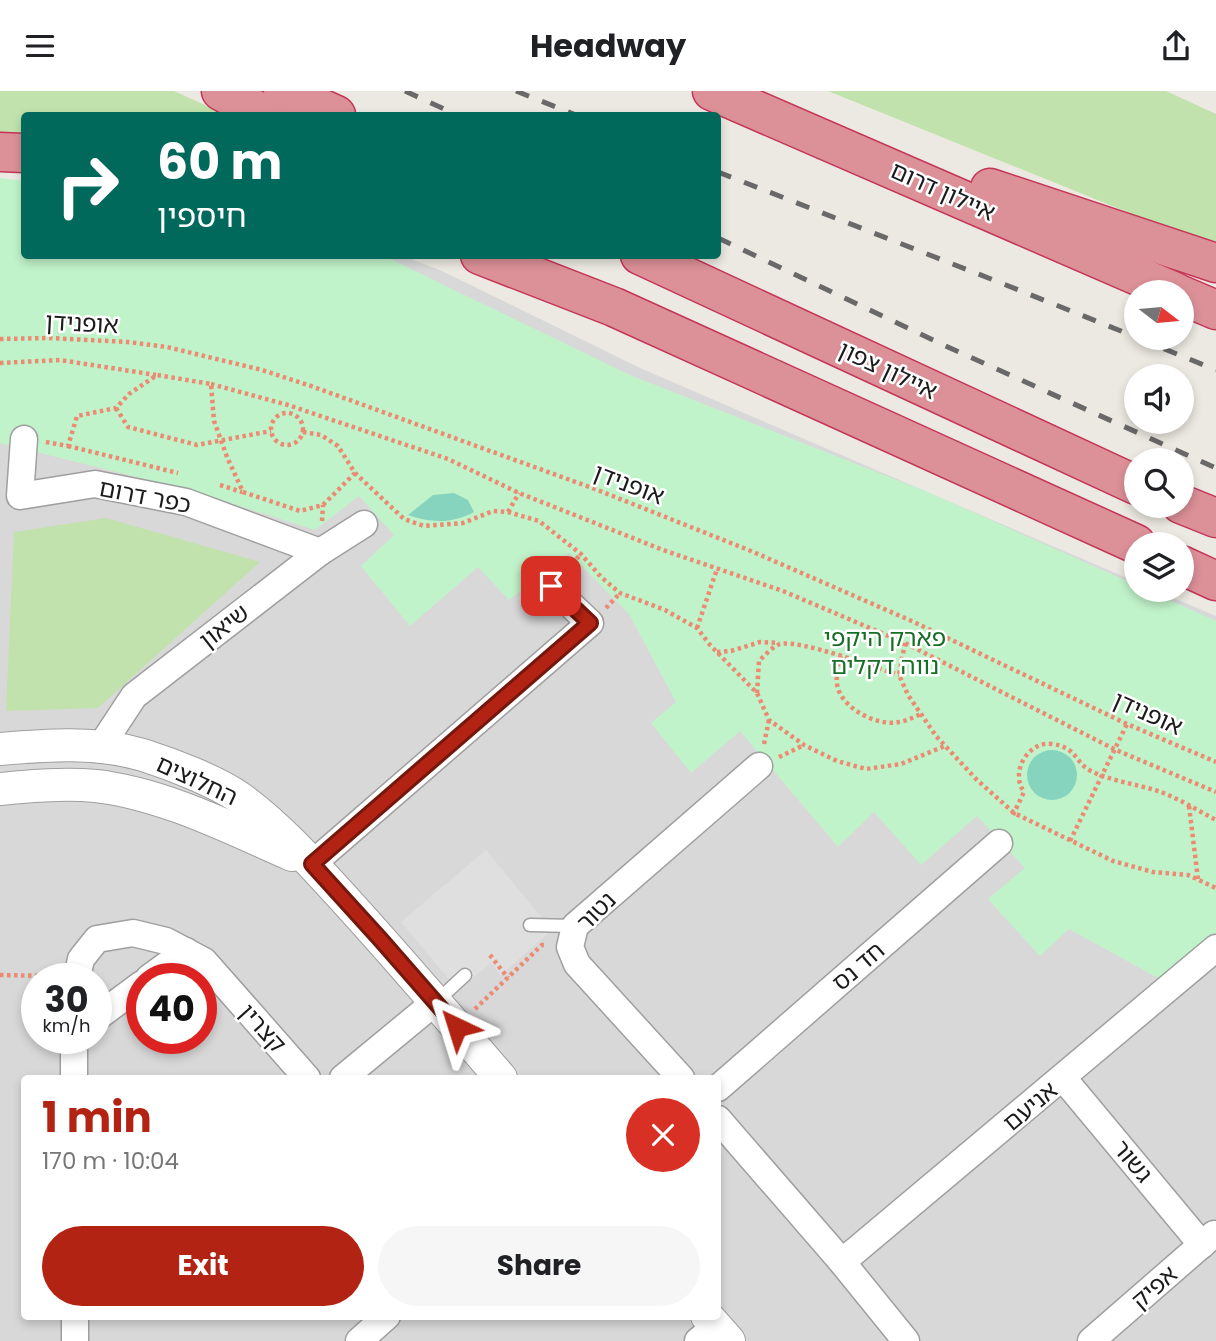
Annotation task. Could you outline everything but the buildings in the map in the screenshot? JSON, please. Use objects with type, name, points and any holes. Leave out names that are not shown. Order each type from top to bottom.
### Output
[{"type":"highway","points":[[221,91],[260,112]]},
{"type":"highway","points":[[283,91],[329,112]]},
{"type":"highway","name":"איילון דרום","points":[[712,91],[1147,280]]},
{"type":"highway","points":[[753,108],[1216,263]]},
{"type":"highway","points":[[0,152],[21,153]]},
{"type":"highway","points":[[490,259],[614,307],[1124,539]]},
{"type":"highway","points":[[527,259],[614,307]]},
{"type":"highway","name":"איילון צפון","points":[[649,259],[1124,479]]},
{"type":"highway","points":[[1194,301],[1216,310]]},
{"type":"highway","points":[[1194,509],[1216,518]]},
{"type":"highway","points":[[1194,571],[1216,581]]},
{"type":"street","name":"כפר דרום","points":[[24,439],[20,496],[95,484],[186,502],[320,552]]},
{"type":"street","name":"שיאון","points":[[101,746],[134,696],[320,552],[364,524]]},
{"type":"street","points":[[312,864],[590,623],[551,586]]},
{"type":"street","name":"החלוצים","points":[[0,749],[48,744],[101,746],[142,755],[214,783],[238,797],[260,814],[312,864],[498,1075]]},
{"type":"street","name":"נטור","points":[[678,1075],[577,964],[573,937],[759,766]]},
{"type":"street","name":"החלוצים","points":[[0,789],[65,784],[97,786],[148,796],[212,820],[312,864]]},
{"type":"street","name":"חד נס","points":[[721,1086],[999,843]]},
{"type":"street","name":"קצרין","points":[[80,963],[97,939],[133,933],[166,941],[204,961],[304,1075]]},
{"type":"street","name":"אניעם","points":[[842,1262],[1216,948]]},
{"type":"street","points":[[170,963],[186,951]]},
{"type":"street","points":[[347,1075],[435,1002]]},
{"type":"street","points":[[74,1054],[74,1075]]},
{"type":"street","name":"גשור","points":[[1063,1078],[1209,1239]]},
{"type":"street","points":[[721,1122],[842,1262],[906,1341]]},
{"type":"street","name":"אפיק","points":[[1091,1341],[1209,1239]]},
{"type":"street","points":[[75,1320],[75,1341]]},
{"type":"street","points":[[359,1341],[383,1320]]},
{"type":"lane","points":[[530,925],[573,937]]},
{"type":"lane","points":[[435,1002],[466,975]]},
{"type":"path","name":"אופנידן","points":[[0,339],[49,338],[167,347],[262,370],[311,386],[595,489],[751,551],[914,622],[1128,725],[1216,762]]},
{"type":"path","points":[[0,363],[60,360],[211,384],[288,405],[448,459],[519,493],[663,550],[783,591],[905,643],[1116,750],[1216,792]]},
{"type":"path","points":[[24,439],[68,446],[77,416],[116,408],[129,394],[157,375]]},
{"type":"path","points":[[211,384],[214,421],[243,492],[300,511],[323,505],[355,473]]},
{"type":"path","points":[[287,413],[288,405]]},
{"type":"path","points":[[116,408],[128,427],[197,445],[271,431]]},
{"type":"path","points":[[287,413],[301,421],[303,432],[298,441],[284,445],[275,440],[271,431],[273,421],[287,413]]},
{"type":"path","points":[[303,432],[321,435],[338,446],[355,473],[404,519],[424,526],[463,523],[493,511],[508,512],[539,521],[581,554],[601,577],[620,593],[665,610],[697,628],[757,693],[769,720],[804,745],[836,761],[866,769],[901,765],[945,746]]},
{"type":"path","points":[[508,512],[519,493]]},
{"type":"path","points":[[697,628],[717,569]]},
{"type":"path","points":[[717,652],[731,651],[760,642],[783,643],[810,647],[899,675]]},
{"type":"path","points":[[757,693],[759,661],[774,647],[783,643]]},
{"type":"path","points":[[905,643],[899,675],[908,695],[936,736],[976,779],[1014,813],[1113,861],[1153,872],[1188,874],[1216,888]]},
{"type":"path","points":[[841,656],[837,669],[837,687],[847,703],[859,713],[876,721],[897,723],[921,715]]},
{"type":"path","points":[[1070,841],[1128,725]]},
{"type":"path","points":[[999,843],[1024,792],[1018,780],[1019,767],[1027,753],[1048,743],[1071,750],[1087,769],[1161,792],[1216,820]]},
{"type":"path","points":[[1189,806],[1198,879]]},
{"type":"path","points":[[457,1027],[542,945],[573,937]]},
{"type":"path","points":[[490,955],[508,978]]},
{"type":"path","points":[[0,975],[21,976]]},
{"type":"shaded area","points":[[0,181],[21,246],[21,259],[411,259],[442,271],[640,368],[1124,577],[1124,602],[1183,602],[1216,616],[1216,1341],[0,1341]]},
{"type":"shaded area","points":[[486,850],[552,930],[501,975],[491,963],[458,990],[401,922]]},
{"type":"green space","points":[[0,91],[174,91],[220,112],[21,112],[21,136],[0,135]]},
{"type":"green space","points":[[828,91],[1166,91],[1216,114],[1216,248]]},
{"type":"green space","name":"פארק היקפי נווה דקלים","points":[[0,178],[21,181],[21,259],[390,259],[630,375],[930,493],[1124,580],[1124,602],[1174,602],[1216,621],[1216,933],[1158,978],[1069,929],[1040,956],[988,899],[1025,868],[977,816],[921,865],[874,812],[838,847],[740,731],[691,773],[651,723],[676,702],[629,614],[569,553],[509,600],[478,567],[410,626],[361,566],[394,535],[359,496],[315,530],[193,491],[0,443]]},
{"type":"green space","points":[[454,493],[468,500],[474,512],[458,519],[441,521],[408,515],[433,495]]},
{"type":"green space","points":[[106,518],[260,562],[98,708],[6,711],[14,532]]},
{"type":"green space","points":[[1052,750],[1070,757],[1077,775],[1070,793],[1052,800],[1034,793],[1027,775],[1034,757]]},
{"type":"railway","points":[[405,91],[450,112]]},
{"type":"railway","points":[[516,91],[568,112]]},
{"type":"railway","points":[[721,173],[1124,332]]},
{"type":"railway","points":[[721,239],[950,348],[1216,468]]},
{"type":"railway","points":[[1167,350],[1216,370]]},
{"type":"route","points":[[457,1027],[312,864],[590,623],[551,586]]}]
